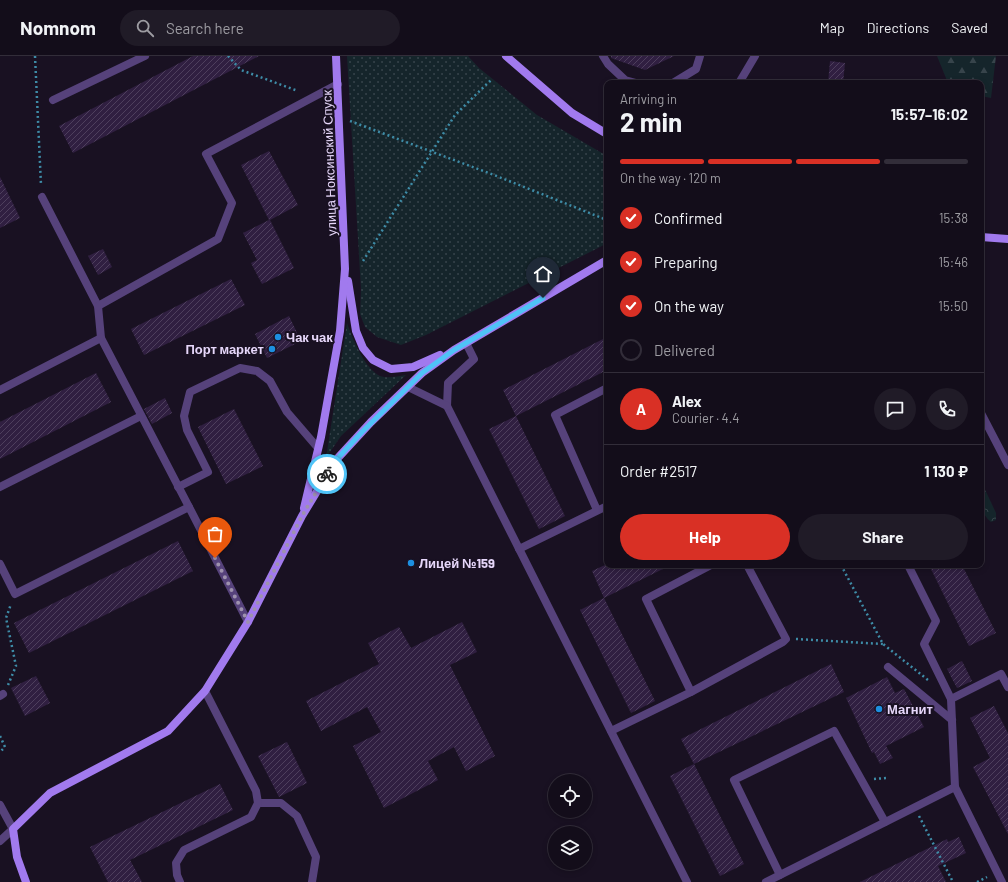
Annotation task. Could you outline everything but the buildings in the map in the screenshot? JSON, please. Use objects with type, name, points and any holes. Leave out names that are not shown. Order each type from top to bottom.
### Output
[{"type":"street","points":[[53,100],[145,56]]},
{"type":"street","name":"улица Ноксинский Спуск","points":[[336,56],[346,269],[356,330],[363,348],[373,360],[391,369],[414,366],[454,350]]},
{"type":"street","points":[[508,56],[572,112],[604,132]]},
{"type":"street","points":[[603,56],[608,64],[625,80]]},
{"type":"street","points":[[678,80],[696,69],[700,56]]},
{"type":"street","points":[[741,80],[755,56]]},
{"type":"street","points":[[98,306],[218,239],[232,204],[206,154],[338,84]]},
{"type":"street","points":[[42,197],[98,306],[101,338],[248,622]]},
{"type":"street","points":[[984,237],[1008,240]]},
{"type":"street","name":"улица Ноксинский Спуск","points":[[13,829],[50,793],[168,730],[205,691],[248,622],[302,516],[336,460],[371,422],[422,373],[454,350],[604,262]]},
{"type":"street","name":"улица Ноксинский Спуск","points":[[302,516],[318,448],[340,331],[346,269]]},
{"type":"street","points":[[0,390],[101,338]]},
{"type":"street","points":[[466,343],[474,359],[448,383],[447,406],[687,882]]},
{"type":"street","points":[[178,487],[208,472],[187,430],[184,416],[190,392],[240,368],[258,370],[270,381],[287,412],[318,448]]},
{"type":"street","points":[[408,387],[447,406]]},
{"type":"street","points":[[598,510],[555,415],[604,390]]},
{"type":"street","points":[[0,486],[141,416]]},
{"type":"street","points":[[984,419],[1008,465]]},
{"type":"street","points":[[0,564],[15,594],[189,506]]},
{"type":"street","points":[[519,549],[604,507]]},
{"type":"street","points":[[691,692],[646,599],[705,568]]},
{"type":"street","points":[[611,731],[691,692],[786,639],[750,568]]},
{"type":"street","points":[[910,568],[936,621],[924,644],[951,699],[955,787],[1002,882]]},
{"type":"street","points":[[888,667],[952,720]]},
{"type":"street","points":[[951,699],[1001,674],[1008,687]]},
{"type":"street","points":[[180,882],[177,875],[176,863],[184,850],[251,817],[258,803],[256,790],[205,691]]},
{"type":"street","points":[[780,875],[734,780],[834,731],[884,822]]},
{"type":"street","points":[[766,882],[955,787]]},
{"type":"street","points":[[258,803],[281,803],[297,816],[316,857],[312,882]]},
{"type":"street","points":[[0,805],[13,829],[17,857],[26,882]]},
{"type":"street","points":[[0,841],[13,829]]},
{"type":"path","points":[[35,56],[42,197]]},
{"type":"path","points":[[228,56],[241,70],[313,97]]},
{"type":"path","points":[[363,261],[455,116],[492,79]]},
{"type":"path","points":[[339,117],[494,175],[604,219]]},
{"type":"path","points":[[843,568],[883,644],[933,684]]},
{"type":"path","points":[[2,695],[16,666],[6,618],[15,594]]},
{"type":"path","points":[[786,639],[883,644]]},
{"type":"path","points":[[0,736],[5,747],[0,752]]},
{"type":"path","points":[[914,807],[953,882]]},
{"type":"green space","points":[[347,56],[468,56],[479,68],[537,115],[604,154],[604,244],[602,246],[426,335],[401,345],[377,337],[365,327],[360,314],[361,289]]},
{"type":"green space","points":[[937,56],[996,56],[991,98],[984,97],[984,80],[947,80]]},
{"type":"green space","points":[[347,323],[352,337],[364,360],[374,372],[380,376],[386,377],[406,375],[341,436],[326,458]]},
{"type":"green space","points":[[984,487],[996,513],[996,520],[991,522],[984,513]]},
{"type":"way so far","points":[[215,558],[248,622],[302,516],[327,474]]},
{"type":"place","name":"Чак чак","points":[[278,337]]},
{"type":"place","name":"Порт маркет","points":[[272,349]]},
{"type":"place","name":"Лицей №159","points":[[411,563]]},
{"type":"place","name":"Магнит","points":[[879,709]]},
{"type":"route","points":[[327,474],[336,460],[371,422],[422,373],[454,350],[543,298]]}]
